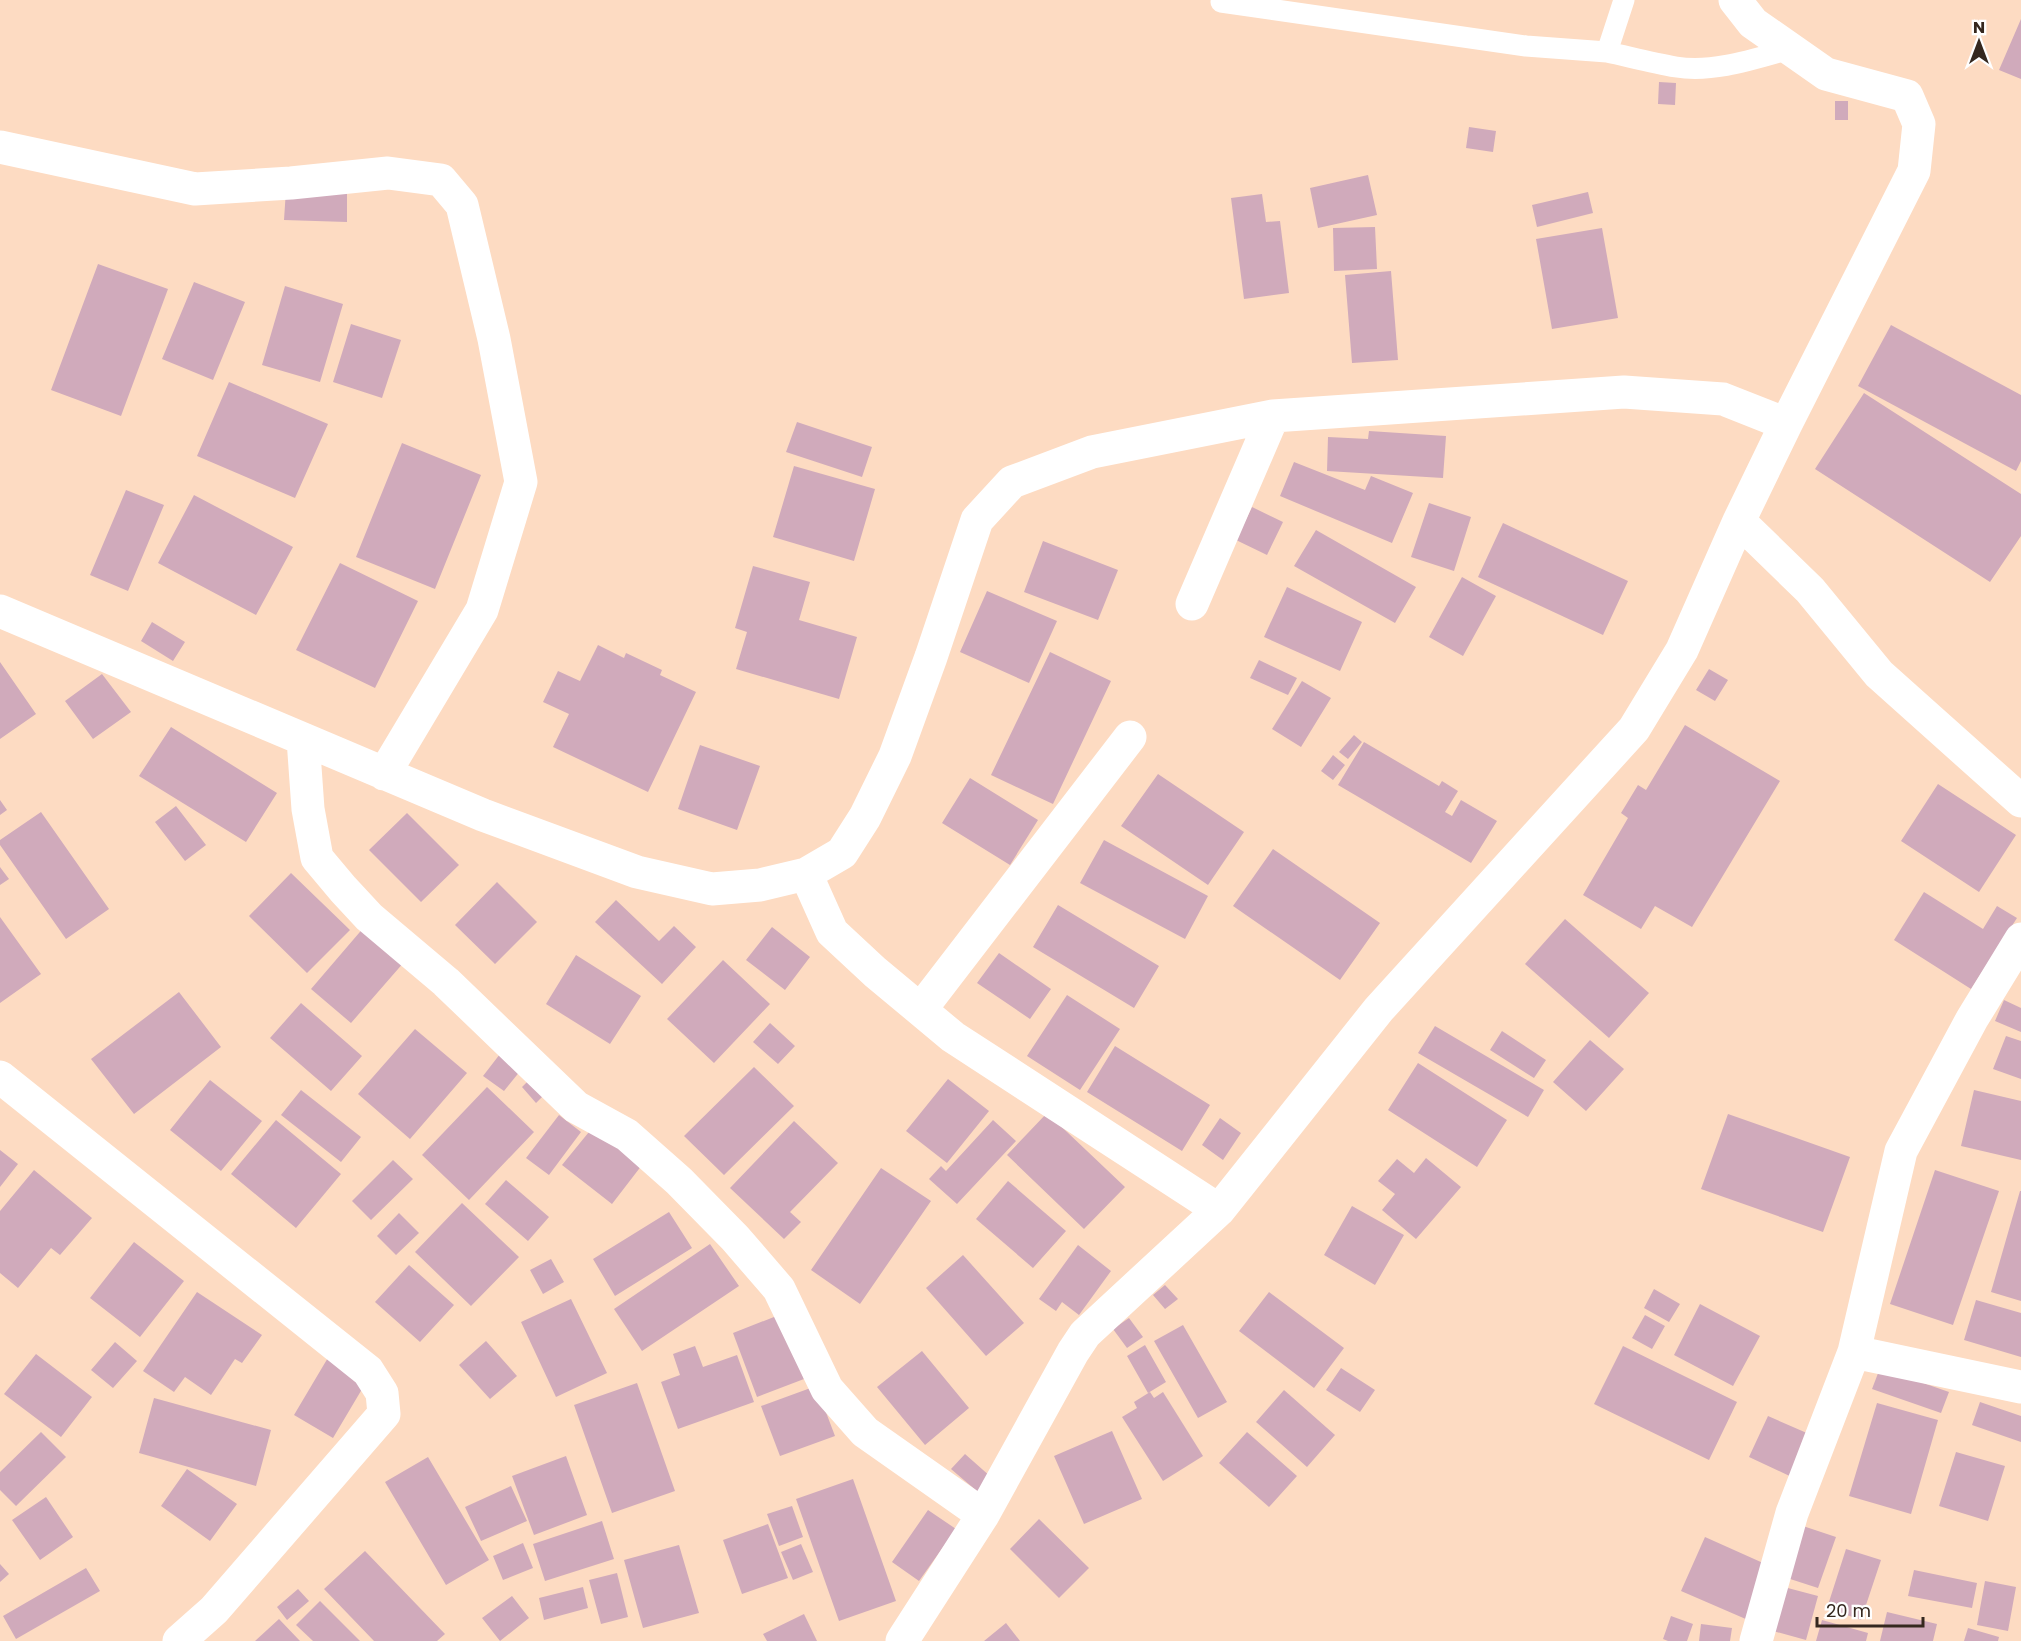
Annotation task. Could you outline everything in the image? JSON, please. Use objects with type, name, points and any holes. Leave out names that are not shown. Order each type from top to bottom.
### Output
[{"type":"street","points":[[902,1641],[983,1515],[1073,1352],[1086,1334],[1219,1209],[1379,1009],[1634,729],[1682,650],[1739,521],[1914,171],[1919,124],[1906,96],[1826,74],[1753,23],[1735,0]]},
{"type":"street","points":[[0,147],[195,189],[291,183],[388,173],[420,177],[441,180],[462,205],[494,339],[521,482],[482,610],[384,774]]},
{"type":"street","points":[[0,611],[483,815],[637,872],[712,889],[760,885],[806,874],[842,854],[865,817],[895,756],[977,520],[1012,482],[1092,452],[1273,416],[1624,392],[1723,399],[1786,424]]},
{"type":"street","points":[[1192,604],[1273,416]]},
{"type":"street","points":[[1739,521],[1810,590],[1879,674],[2021,801]]},
{"type":"street","points":[[921,1009],[1130,736]]},
{"type":"street","points":[[303,739],[308,809],[317,858],[342,889],[369,918],[446,982],[576,1107],[627,1136],[679,1181],[735,1238],[779,1289],[827,1389],[865,1432],[983,1515]]},
{"type":"street","points":[[806,874],[832,932],[875,972],[953,1037],[1219,1209]]},
{"type":"street","points":[[1756,1641],[1791,1513],[1854,1352],[1901,1151],[1972,1019],[2021,939]]},
{"type":"street","points":[[0,1077],[368,1371],[382,1393],[384,1414],[214,1610],[178,1641]]},
{"type":"street","points":[[1854,1352],[2021,1387]]},
{"type":"lane","points":[[1607,52],[1624,0]]},
{"type":"lane","points":[[1221,2],[1526,46],[1607,52],[1678,67],[1709,67],[1743,63],[1790,49]]},
{"type":"building","points":[[2021,19],[2021,79],[1999,70]]},
{"type":"building","points":[[1659,82],[1676,83],[1675,105],[1658,104]]},
{"type":"building","points":[[1835,101],[1848,101],[1848,120],[1835,120]]},
{"type":"building","points":[[1469,127],[1496,131],[1493,152],[1466,148]]},
{"type":"building","points":[[1368,175],[1377,215],[1318,228],[1310,188]]},
{"type":"building","points":[[286,190],[347,192],[347,222],[284,220]]},
{"type":"building","points":[[1588,192],[1593,213],[1537,227],[1532,205]]},
{"type":"building","points":[[1262,194],[1266,222],[1280,221],[1289,293],[1244,299],[1231,198]]},
{"type":"building","points":[[1375,227],[1377,269],[1334,271],[1333,228]]},
{"type":"building","points":[[1602,228],[1618,318],[1552,329],[1536,239]]},
{"type":"building","points":[[98,264],[168,289],[121,416],[51,390]]},
{"type":"building","points":[[1391,271],[1398,360],[1352,363],[1345,275]]},
{"type":"building","points":[[194,282],[245,302],[213,380],[162,359]]},
{"type":"building","points":[[285,286],[343,304],[320,382],[262,365]]},
{"type":"building","points":[[351,324],[401,340],[382,398],[333,382]]},
{"type":"building","points":[[1891,325],[2021,395],[2021,461],[2016,471],[1858,386]]},
{"type":"building","points":[[229,382],[328,424],[295,498],[197,456]]},
{"type":"building","points":[[1864,393],[2021,494],[2021,536],[1990,582],[1815,469]]},
{"type":"building","points":[[797,422],[872,447],[862,477],[786,452]]},
{"type":"building","points":[[1369,431],[1446,436],[1443,478],[1327,471],[1328,437],[1368,439]]},
{"type":"building","points":[[402,443],[481,475],[435,589],[356,557]]},
{"type":"building","points":[[1294,462],[1365,490],[1371,476],[1413,493],[1392,543],[1280,496]]},
{"type":"building","points":[[794,466],[875,489],[854,561],[773,537]]},
{"type":"building","points":[[126,490],[164,505],[128,591],[90,575]]},
{"type":"building","points":[[194,495],[293,547],[256,615],[158,563]]},
{"type":"building","points":[[1429,503],[1471,517],[1454,571],[1411,557]]},
{"type":"building","points":[[1252,507],[1283,522],[1267,555],[1236,540]]},
{"type":"building","points":[[1503,523],[1628,581],[1603,635],[1478,577]]},
{"type":"building","points":[[1316,530],[1416,587],[1395,623],[1294,566]]},
{"type":"building","points":[[1043,541],[1118,570],[1098,620],[1024,592]]},
{"type":"building","points":[[340,563],[418,601],[375,688],[296,650]]},
{"type":"building","points":[[753,566],[810,582],[799,620],[857,637],[839,699],[736,669],[747,632],[735,628]]},
{"type":"building","points":[[1462,577],[1496,596],[1463,656],[1429,637]]},
{"type":"building","points":[[1287,587],[1362,622],[1340,671],[1264,637]]},
{"type":"building","points":[[987,591],[1057,621],[1029,683],[960,652]]},
{"type":"building","points":[[152,622],[185,642],[173,661],[141,641]]},
{"type":"building","points":[[598,645],[624,658],[626,653],[662,670],[660,675],[696,692],[648,792],[553,747],[569,714],[543,702],[558,671],[580,681]]},
{"type":"building","points":[[1050,652],[1111,681],[1053,804],[991,775]]},
{"type":"building","points":[[1259,660],[1297,678],[1288,695],[1250,678]]},
{"type":"building","points":[[0,662],[36,714],[0,739]]},
{"type":"building","points":[[1709,669],[1728,680],[1715,701],[1696,690]]},
{"type":"building","points":[[102,674],[131,712],[93,739],[65,701]]},
{"type":"building","points":[[1302,681],[1331,698],[1301,747],[1272,729]]},
{"type":"building","points":[[1685,725],[1780,781],[1692,927],[1655,906],[1641,929],[1583,895],[1628,818],[1621,813],[1638,785],[1646,790]]},
{"type":"building","points":[[171,727],[277,793],[246,842],[139,776]]},
{"type":"building","points":[[1354,735],[1362,742],[1348,759],[1339,752]]},
{"type":"building","points":[[1364,742],[1439,786],[1442,781],[1458,791],[1445,812],[1452,816],[1461,800],[1497,821],[1471,863],[1338,785]]},
{"type":"building","points":[[700,745],[760,766],[737,830],[678,809]]},
{"type":"building","points":[[1333,755],[1345,765],[1333,780],[1321,771]]},
{"type":"building","points":[[1158,774],[1244,832],[1208,885],[1121,826]]},
{"type":"building","points":[[970,778],[1038,820],[1010,865],[942,823]]},
{"type":"building","points":[[1938,784],[2016,835],[1979,892],[1901,841]]},
{"type":"building","points":[[0,800],[7,810],[0,815]]},
{"type":"building","points":[[176,806],[206,845],[185,861],[155,822]]},
{"type":"building","points":[[41,812],[109,909],[66,939],[0,845],[0,840]]},
{"type":"building","points":[[407,813],[459,865],[421,902],[369,850]]},
{"type":"building","points":[[1104,840],[1208,896],[1185,939],[1080,883]]},
{"type":"building","points":[[1273,849],[1380,923],[1340,980],[1233,906]]},
{"type":"building","points":[[0,867],[9,879],[0,885]]},
{"type":"building","points":[[291,873],[350,930],[307,973],[249,916]]},
{"type":"building","points":[[497,882],[537,922],[495,964],[455,925]]},
{"type":"building","points":[[1924,892],[1983,929],[1997,906],[2017,918],[1971,989],[1894,940]]},
{"type":"building","points":[[616,900],[659,941],[674,926],[696,947],[662,984],[595,922]]},
{"type":"building","points":[[1058,905],[1159,966],[1134,1008],[1033,947]]},
{"type":"building","points":[[0,917],[41,974],[0,1003]]},
{"type":"building","points":[[1565,919],[1649,993],[1609,1038],[1525,964]]},
{"type":"building","points":[[365,926],[405,961],[351,1023],[311,989]]},
{"type":"building","points":[[772,927],[810,957],[785,990],[746,960]]},
{"type":"building","points":[[999,953],[1051,989],[1030,1019],[977,983]]},
{"type":"building","points":[[576,955],[641,996],[610,1044],[546,1004]]},
{"type":"building","points":[[723,960],[770,1004],[714,1063],[667,1019]]},
{"type":"building","points":[[179,992],[221,1047],[134,1114],[91,1059]]},
{"type":"building","points":[[1067,995],[1120,1029],[1080,1090],[1027,1056]]},
{"type":"building","points":[[2004,1000],[2021,1008],[2021,1032],[1995,1021]]},
{"type":"building","points":[[301,1003],[362,1056],[331,1091],[270,1038]]},
{"type":"building","points":[[770,1023],[795,1046],[778,1064],[753,1042]]},
{"type":"building","points":[[1435,1026],[1544,1090],[1528,1117],[1418,1053]]},
{"type":"building","points":[[415,1029],[467,1073],[410,1139],[358,1094]]},
{"type":"building","points":[[1502,1031],[1546,1060],[1534,1078],[1490,1050]]},
{"type":"building","points":[[2006,1036],[2021,1041],[2021,1079],[1993,1069]]},
{"type":"building","points":[[1590,1040],[1624,1069],[1586,1111],[1553,1082]]},
{"type":"building","points":[[1115,1046],[1210,1105],[1182,1151],[1087,1092]]},
{"type":"building","points":[[500,1054],[521,1070],[504,1091],[483,1076]]},
{"type":"building","points":[[1418,1063],[1507,1120],[1477,1167],[1388,1110]]},
{"type":"building","points":[[754,1067],[794,1106],[724,1175],[684,1136]]},
{"type":"building","points":[[532,1077],[547,1092],[536,1103],[522,1087]]},
{"type":"building","points":[[948,1079],[989,1111],[947,1163],[906,1131]]},
{"type":"building","points":[[210,1080],[262,1121],[221,1171],[170,1130]]},
{"type":"building","points":[[487,1087],[534,1132],[469,1200],[422,1155]]},
{"type":"building","points":[[301,1090],[361,1137],[341,1162],[281,1115]]},
{"type":"building","points":[[1974,1090],[2021,1101],[2021,1160],[1961,1146]]},
{"type":"building","points":[[1047,1113],[1125,1187],[1084,1229],[1007,1155]]},
{"type":"building","points":[[1728,1114],[1850,1157],[1823,1232],[1701,1189]]},
{"type":"building","points":[[559,1115],[581,1132],[549,1175],[526,1158]]},
{"type":"building","points":[[1220,1118],[1241,1133],[1223,1160],[1202,1145]]},
{"type":"building","points":[[276,1120],[341,1174],[296,1228],[231,1174]]},
{"type":"building","points":[[993,1120],[1016,1141],[957,1204],[929,1179],[941,1166],[946,1171]]},
{"type":"building","points":[[794,1121],[838,1163],[790,1212],[801,1222],[784,1239],[730,1188]]},
{"type":"building","points":[[593,1127],[642,1165],[612,1204],[562,1165]]},
{"type":"building","points":[[0,1150],[18,1164],[0,1187]]},
{"type":"building","points":[[1426,1158],[1461,1187],[1416,1239],[1382,1210],[1395,1194],[1378,1181],[1397,1159],[1414,1173]]},
{"type":"building","points":[[393,1160],[413,1179],[371,1220],[352,1201]]},
{"type":"building","points":[[881,1168],[931,1201],[860,1304],[811,1270]]},
{"type":"building","points":[[34,1170],[92,1218],[60,1255],[51,1248],[18,1288],[0,1273],[0,1211]]},
{"type":"building","points":[[1935,1170],[1999,1191],[1953,1325],[1890,1304]]},
{"type":"building","points":[[506,1180],[549,1217],[528,1241],[485,1204]]},
{"type":"building","points":[[1008,1181],[1066,1231],[1033,1268],[976,1219]]},
{"type":"building","points":[[2021,1191],[2021,1301],[1991,1292]]},
{"type":"building","points":[[462,1203],[519,1257],[471,1306],[415,1252]]},
{"type":"building","points":[[1352,1206],[1404,1235],[1375,1285],[1324,1255]]},
{"type":"building","points":[[669,1212],[692,1248],[615,1296],[593,1259]]},
{"type":"building","points":[[399,1213],[419,1233],[396,1255],[377,1236]]},
{"type":"building","points":[[134,1242],[184,1281],[140,1337],[90,1298]]},
{"type":"building","points":[[710,1244],[739,1286],[642,1351],[614,1309]]},
{"type":"building","points":[[1078,1245],[1111,1271],[1079,1315],[1062,1302],[1056,1311],[1039,1299]]},
{"type":"building","points":[[963,1255],[1024,1323],[986,1356],[926,1288]]},
{"type":"building","points":[[551,1259],[564,1282],[543,1294],[530,1270]]},
{"type":"building","points":[[409,1265],[454,1305],[420,1342],[375,1302]]},
{"type":"building","points":[[1165,1285],[1178,1299],[1165,1309],[1153,1295]]},
{"type":"building","points":[[1654,1289],[1680,1304],[1669,1322],[1644,1308]]},
{"type":"building","points":[[197,1292],[262,1335],[242,1363],[235,1359],[211,1395],[185,1377],[174,1392],[143,1371]]},
{"type":"building","points":[[1269,1292],[1344,1348],[1314,1388],[1239,1331]]},
{"type":"building","points":[[571,1299],[607,1373],[556,1397],[521,1322]]},
{"type":"building","points":[[1976,1300],[2021,1313],[2021,1357],[1964,1340]]},
{"type":"building","points":[[1700,1304],[1760,1336],[1733,1386],[1674,1355]]},
{"type":"building","points":[[779,1315],[804,1379],[757,1397],[733,1333]]},
{"type":"building","points":[[1645,1315],[1665,1326],[1652,1349],[1632,1338]]},
{"type":"building","points":[[1129,1318],[1143,1337],[1127,1348],[1113,1329]]},
{"type":"building","points":[[1183,1325],[1227,1402],[1198,1418],[1154,1341]]},
{"type":"building","points":[[486,1341],[517,1376],[490,1399],[459,1365]]},
{"type":"building","points":[[115,1342],[137,1361],[113,1388],[91,1370]]},
{"type":"building","points":[[1145,1345],[1166,1382],[1148,1393],[1127,1356]]},
{"type":"building","points":[[695,1346],[703,1367],[737,1355],[754,1402],[678,1429],[661,1382],[680,1375],[673,1354]]},
{"type":"building","points":[[1623,1346],[1737,1402],[1709,1460],[1594,1404]]},
{"type":"building","points":[[922,1351],[969,1408],[925,1445],[877,1387]]},
{"type":"building","points":[[36,1354],[92,1397],[61,1437],[4,1394]]},
{"type":"building","points":[[329,1356],[368,1379],[333,1438],[294,1415]]},
{"type":"building","points":[[1341,1368],[1375,1390],[1360,1412],[1326,1390]]},
{"type":"building","points":[[1880,1368],[1949,1392],[1941,1413],[1872,1389]]},
{"type":"building","points":[[637,1383],[675,1491],[612,1513],[574,1405]]},
{"type":"building","points":[[816,1386],[835,1436],[780,1456],[761,1406]]},
{"type":"building","points":[[1284,1390],[1335,1435],[1307,1467],[1256,1422]]},
{"type":"building","points":[[1150,1392],[1154,1398],[1163,1392],[1203,1456],[1163,1481],[1122,1417],[1137,1408],[1134,1402]]},
{"type":"building","points":[[154,1398],[271,1430],[256,1486],[139,1453]]},
{"type":"building","points":[[1980,1402],[2021,1416],[2021,1442],[1972,1425]]},
{"type":"building","points":[[1877,1403],[1938,1420],[1911,1514],[1849,1496]]},
{"type":"building","points":[[1768,1416],[1816,1437],[1796,1479],[1749,1457]]},
{"type":"building","points":[[1112,1431],[1142,1499],[1084,1524],[1054,1456]]},
{"type":"building","points":[[41,1432],[66,1457],[16,1506],[0,1490],[0,1472]]},
{"type":"building","points":[[1247,1432],[1297,1476],[1269,1507],[1219,1463]]},
{"type":"building","points":[[1956,1452],[2005,1466],[1988,1521],[1939,1506]]},
{"type":"building","points":[[965,1454],[991,1477],[978,1492],[951,1469]]},
{"type":"building","points":[[566,1456],[587,1515],[534,1535],[512,1476]]},
{"type":"building","points":[[428,1457],[489,1560],[446,1585],[385,1482]]},
{"type":"building","points":[[187,1469],[237,1504],[210,1541],[161,1506]]},
{"type":"building","points":[[853,1479],[896,1601],[839,1621],[796,1499]]},
{"type":"building","points":[[511,1486],[527,1521],[481,1541],[465,1507]]},
{"type":"building","points":[[46,1497],[73,1537],[40,1560],[12,1520]]},
{"type":"building","points":[[792,1506],[803,1537],[779,1546],[767,1514]]},
{"type":"building","points":[[928,1510],[956,1529],[919,1581],[892,1562]]},
{"type":"building","points":[[1039,1519],[1089,1568],[1059,1598],[1010,1549]]},
{"type":"building","points":[[602,1521],[614,1559],[545,1581],[533,1544]]},
{"type":"building","points":[[768,1524],[788,1578],[742,1594],[723,1540]]},
{"type":"building","points":[[1803,1526],[1836,1537],[1818,1588],[1784,1577]]},
{"type":"building","points":[[1705,1537],[1772,1567],[1748,1620],[1681,1591]]},
{"type":"building","points":[[523,1543],[533,1568],[503,1580],[493,1556]]},
{"type":"building","points":[[801,1544],[813,1572],[793,1580],[781,1552]]},
{"type":"building","points":[[679,1545],[699,1613],[643,1628],[624,1560]]},
{"type":"building","points":[[1846,1549],[1881,1560],[1861,1620],[1827,1608]]},
{"type":"building","points":[[365,1551],[445,1634],[437,1641],[374,1641],[324,1589]]},
{"type":"building","points":[[0,1564],[9,1574],[0,1582]]},
{"type":"building","points":[[86,1568],[100,1591],[16,1639],[3,1616]]},
{"type":"building","points":[[1914,1570],[1977,1583],[1972,1608],[1908,1596]]},
{"type":"building","points":[[617,1573],[628,1617],[601,1624],[589,1580]]},
{"type":"building","points":[[1985,1581],[2016,1587],[2008,1631],[1977,1625]]},
{"type":"building","points":[[583,1587],[588,1608],[544,1620],[539,1598]]},
{"type":"building","points":[[1784,1587],[1818,1596],[1806,1640],[1773,1631]]},
{"type":"building","points":[[298,1589],[309,1601],[287,1620],[277,1607]]},
{"type":"building","points":[[512,1596],[529,1618],[500,1641],[482,1618]]},
{"type":"building","points":[[320,1601],[360,1641],[313,1641],[296,1625]]},
{"type":"building","points":[[1887,1612],[1937,1624],[1933,1641],[1880,1641]]},
{"type":"building","points":[[804,1614],[817,1641],[767,1641],[763,1634]]},
{"type":"building","points":[[1671,1616],[1693,1624],[1687,1641],[1663,1639]]},
{"type":"building","points":[[279,1619],[300,1641],[255,1641]]},
{"type":"building","points":[[1822,1620],[1868,1633],[1866,1641],[1816,1641]]},
{"type":"building","points":[[1006,1623],[1020,1641],[984,1641]]},
{"type":"building","points":[[1701,1624],[1732,1628],[1730,1641],[1699,1641]]},
{"type":"building","points":[[1968,1628],[1999,1637],[1998,1641],[1964,1641]]}]
